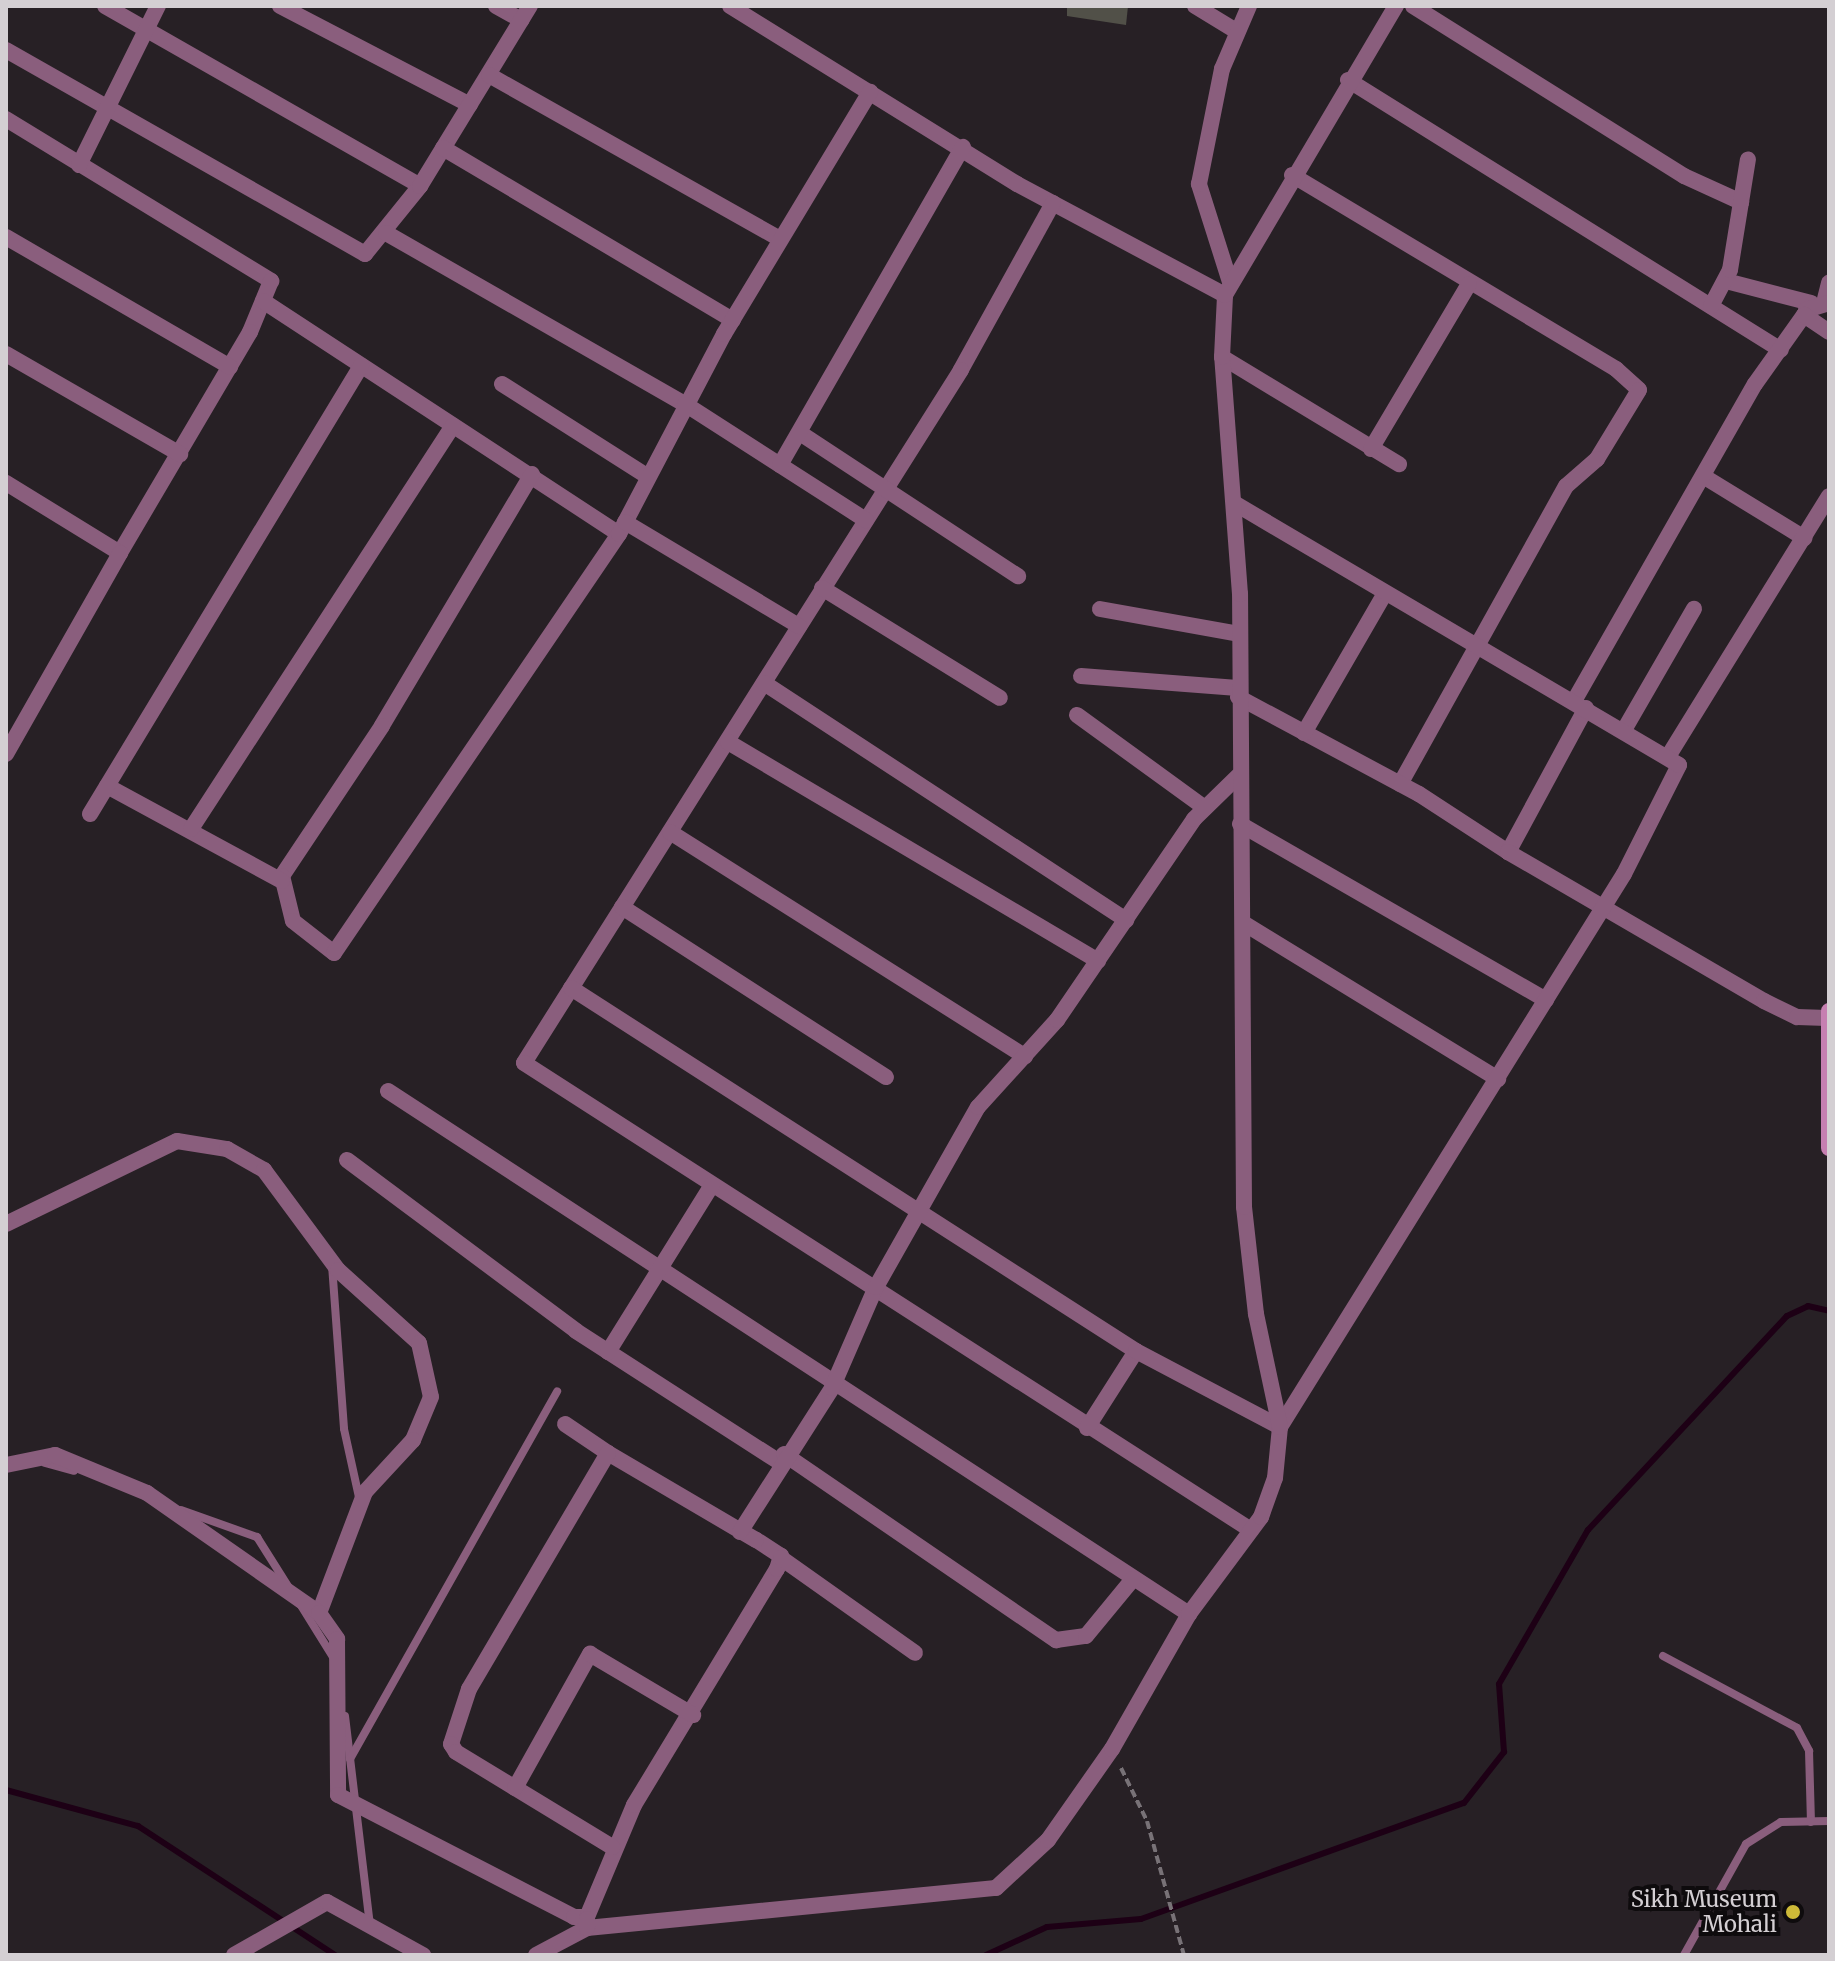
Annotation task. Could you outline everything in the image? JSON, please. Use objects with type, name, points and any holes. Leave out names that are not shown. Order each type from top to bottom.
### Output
[{"type":"main road","points":[[1828,1014],[1824,1083],[1829,1148]]},
{"type":"street","points":[[105,6],[148,26],[420,186]]},
{"type":"street","points":[[79,165],[158,6]]},
{"type":"street","points":[[280,6],[470,105]]},
{"type":"street","points":[[6,50],[361,254],[386,233],[420,186],[526,13],[496,6]]},
{"type":"street","points":[[730,6],[1053,203],[1228,289]]},
{"type":"street","points":[[1195,6],[1233,29]]},
{"type":"street","points":[[6,1465],[55,1455],[168,1505],[319,1613],[332,1624],[336,1662],[335,1787],[356,1806],[525,1897],[587,1922],[996,1888],[1048,1840],[1112,1749],[1189,1614],[1251,1530],[1275,1478],[1280,1427],[1256,1314],[1244,1207],[1245,924],[1238,776],[1239,634],[1234,503],[1222,357],[1228,289],[1199,184],[1233,29],[1249,6]]},
{"type":"street","points":[[1228,289],[1348,80],[1396,6]]},
{"type":"street","points":[[1413,6],[1684,176],[1741,202]]},
{"type":"street","points":[[489,75],[780,239]]},
{"type":"street","points":[[1348,80],[1781,350]]},
{"type":"street","points":[[107,786],[282,881],[299,930],[341,952],[622,528],[685,404],[780,239],[870,92]]},
{"type":"street","points":[[6,119],[266,274],[271,281],[230,367],[6,754]]},
{"type":"street","points":[[780,465],[963,147]]},
{"type":"street","points":[[443,148],[733,320]]},
{"type":"street","points":[[1711,306],[1726,281],[1748,159]]},
{"type":"street","points":[[1292,175],[1639,390],[1597,459],[1566,486],[1481,647],[1400,784]]},
{"type":"street","points":[[1053,203],[961,370],[883,489],[728,742],[571,988],[526,1066],[876,1287],[1087,1428],[1251,1530]]},
{"type":"street","points":[[386,233],[685,404],[866,520]]},
{"type":"street","points":[[6,237],[230,367]]},
{"type":"street","points":[[1726,281],[1817,306],[1829,332]]},
{"type":"street","points":[[1508,852],[1580,704],[1703,476],[1781,350],[1817,306],[1829,283]]},
{"type":"street","points":[[1371,449],[1469,284]]},
{"type":"street","points":[[263,301],[532,474],[622,528],[799,626]]},
{"type":"street","points":[[6,354],[180,454]]},
{"type":"street","points":[[1222,357],[1399,464]]},
{"type":"street","points":[[90,814],[361,366]]},
{"type":"street","points":[[502,384],[647,476]]},
{"type":"street","points":[[191,829],[453,426]]},
{"type":"street","points":[[800,433],[1018,576]]},
{"type":"street","points":[[282,881],[532,474]]},
{"type":"street","points":[[1703,476],[1804,538]]},
{"type":"street","points":[[6,483],[120,553]]},
{"type":"street","points":[[1669,755],[1829,496]]},
{"type":"street","points":[[1234,503],[1384,595],[1481,647],[1679,763],[1600,909],[1546,1000],[1280,1427]]},
{"type":"street","points":[[822,588],[1000,698]]},
{"type":"street","points":[[1304,733],[1384,595]]},
{"type":"street","points":[[1100,609],[1239,634]]},
{"type":"street","points":[[1624,730],[1694,609]]},
{"type":"street","points":[[1081,676],[1238,693],[1304,733],[1400,784],[1600,909],[1786,1012],[1828,1014]]},
{"type":"street","points":[[764,683],[1126,920]]},
{"type":"street","points":[[1077,715],[1205,808]]},
{"type":"street","points":[[728,742],[1098,961]]},
{"type":"street","points":[[740,1532],[782,1458],[834,1383],[876,1287],[978,1107],[1025,1056],[1098,961],[1205,808],[1238,776]]},
{"type":"street","points":[[1240,824],[1546,1000]]},
{"type":"street","points":[[670,832],[1025,1056]]},
{"type":"street","points":[[622,907],[886,1077]]},
{"type":"street","points":[[1245,924],[1498,1079]]},
{"type":"street","points":[[571,988],[1136,1351],[1280,1427]]},
{"type":"street","points":[[388,1091],[657,1274],[834,1383],[1189,1614]]},
{"type":"street","points":[[6,1224],[177,1141],[227,1149],[264,1170],[332,1260],[419,1343],[431,1397],[413,1440],[361,1504],[319,1613]]},
{"type":"street","points":[[347,1160],[608,1352],[782,1458],[1056,1640],[1086,1636],[1133,1579]]},
{"type":"street","points":[[608,1352],[712,1185]]},
{"type":"street","points":[[1087,1428],[1136,1351]]},
{"type":"street","points":[[565,1424],[781,1558],[915,1653]]},
{"type":"street","points":[[608,1453],[492,1645],[451,1744],[515,1788],[612,1847]]},
{"type":"street","points":[[536,1955],[587,1922],[612,1847],[693,1715],[781,1558]]},
{"type":"street","points":[[515,1788],[590,1654],[693,1715]]},
{"type":"street","points":[[234,1955],[275,1936],[299,1914],[327,1902],[423,1955]]},
{"type":"lane","points":[[332,1260],[344,1429],[361,1504]]},
{"type":"lane","points":[[350,1759],[557,1391]]},
{"type":"lane","points":[[6,1473],[49,1462],[257,1537],[336,1662],[370,1925]]},
{"type":"lane","points":[[1663,1656],[1797,1728],[1809,1751],[1811,1822]]},
{"type":"lane","points":[[1684,1955],[1746,1844],[1781,1822],[1829,1821]]},
{"type":"path","points":[[1112,1749],[1147,1821],[1172,1922],[1184,1955]]},
{"type":"building","points":[[1067,6],[1128,6],[1126,25],[1067,16]]},
{"type":"waterway","points":[[986,1955],[1047,1927],[1141,1919],[1464,1803],[1504,1752],[1499,1684],[1588,1530],[1787,1316],[1808,1306],[1829,1311]]},
{"type":"waterway","points":[[6,1790],[138,1826],[335,1955]]},
{"type":"place","name":"Sikh Museum Mohali","points":[[1793,1912]]}]
